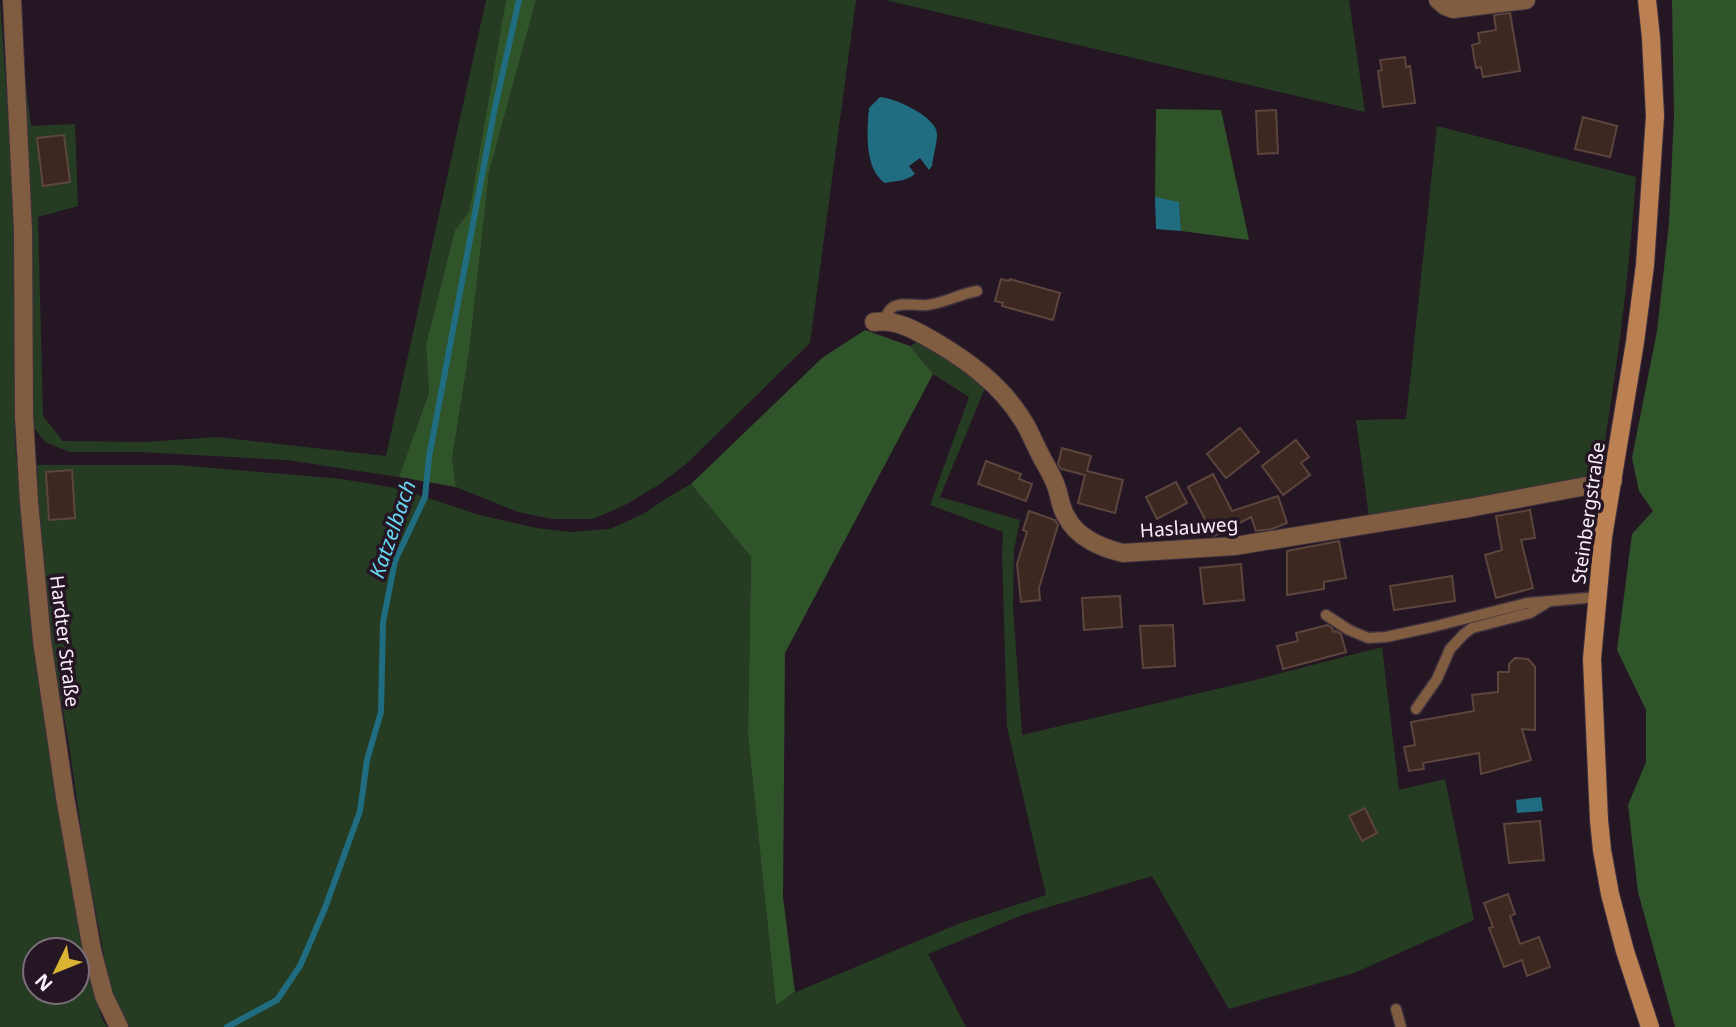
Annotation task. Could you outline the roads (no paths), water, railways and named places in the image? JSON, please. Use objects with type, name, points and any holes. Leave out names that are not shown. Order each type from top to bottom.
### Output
[{"type":"main road","name":"Steinbergstraße","points":[[1647,0],[1655,116],[1645,265],[1636,342],[1604,537],[1592,659],[1602,850],[1625,951],[1650,1027]]},
{"type":"street","name":"Hardter Straße","points":[[12,0],[23,230],[25,428],[42,641],[65,797],[93,950],[104,996],[119,1027]]},
{"type":"street","points":[[1438,0],[1453,9],[1526,0]]},
{"type":"street","name":"Haslauweg","points":[[879,321],[894,322],[939,344],[965,361],[998,389],[1022,418],[1056,486],[1066,518],[1088,539],[1123,553],[1236,546],[1469,508],[1613,481]]},
{"type":"lane","points":[[879,321],[896,305],[944,303],[968,292],[977,291]]},
{"type":"lane","points":[[1326,615],[1349,630],[1368,638],[1386,637],[1527,603],[1598,597]]},
{"type":"lane","points":[[1416,709],[1437,679],[1450,649],[1464,634],[1472,628],[1530,613],[1550,600]]},
{"type":"lane","points":[[1395,1009],[1401,1027]]},
{"type":"water","points":[[880,97],[895,101],[923,115],[935,128],[936,142],[929,170],[920,158],[909,166],[915,174],[908,178],[885,183],[878,177],[870,159],[868,127],[869,108]]},
{"type":"water","points":[[1155,197],[1179,202],[1181,231],[1156,229]]},
{"type":"water","points":[[1541,797],[1543,811],[1517,813],[1516,800]]},
{"type":"waterway","name":"Katzelbach","points":[[227,1027],[277,1000],[300,966],[325,908],[360,811],[367,760],[381,712],[383,622],[395,561],[425,497],[429,457],[494,112],[519,0]]}]
